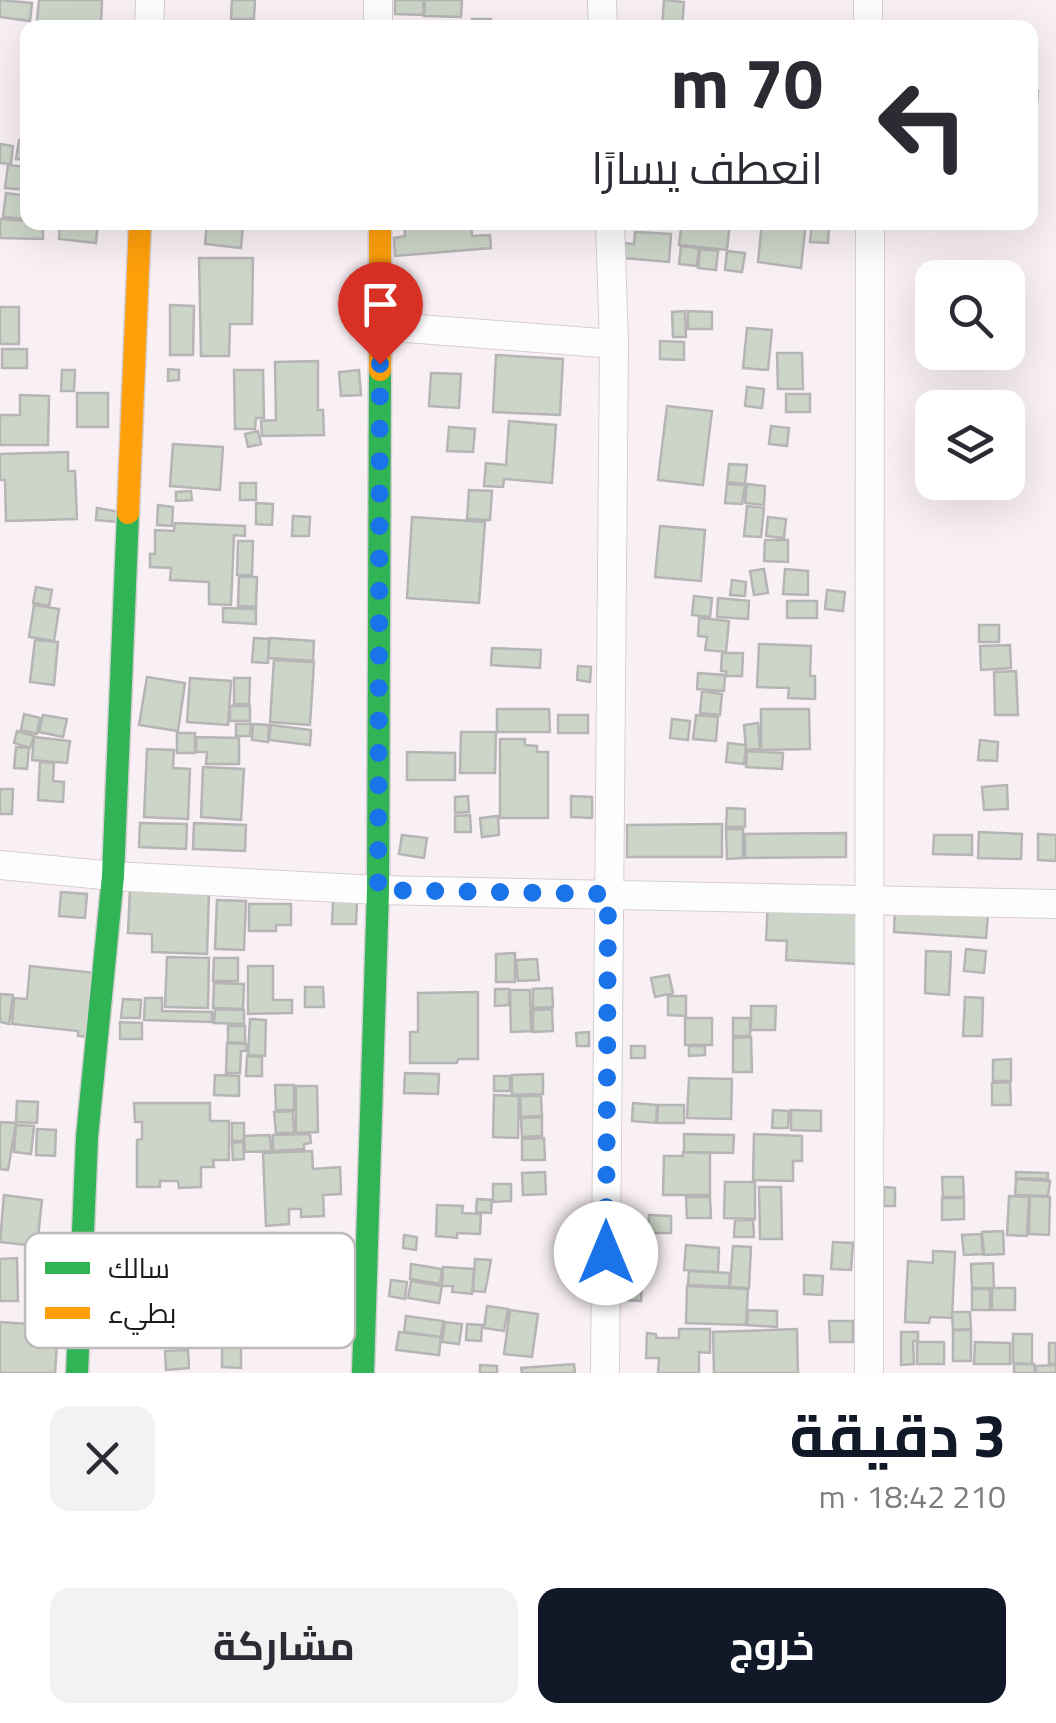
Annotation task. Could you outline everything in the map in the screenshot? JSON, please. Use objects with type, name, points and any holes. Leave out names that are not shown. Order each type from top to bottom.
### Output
[{"type":"street","points":[[83,1233],[87,1137],[113,876],[140,230]]},
{"type":"street","points":[[363,1373],[378,890],[380,230]]},
{"type":"street","points":[[605,1373],[614,344],[610,230]]},
{"type":"street","points":[[869,1373],[870,230]]},
{"type":"street","points":[[380,326],[614,344]]},
{"type":"street","points":[[0,865],[113,876],[378,890],[1056,904]]},
{"type":"street","points":[[78,1373],[79,1348]]},
{"type":"building","points":[[0,0],[32,3],[30,20],[0,17]]},
{"type":"building","points":[[39,0],[102,0],[101,20],[37,20]]},
{"type":"building","points":[[232,0],[255,0],[254,19],[231,19]]},
{"type":"building","points":[[395,0],[423,0],[424,15],[395,14]]},
{"type":"building","points":[[425,0],[462,0],[461,17],[424,16]]},
{"type":"building","points":[[664,0],[684,2],[683,20],[663,20]]},
{"type":"building","points":[[0,144],[13,146],[11,164],[0,163]]},
{"type":"building","points":[[8,165],[20,166],[20,189],[5,188]]},
{"type":"building","points":[[6,193],[20,195],[20,218],[3,217]]},
{"type":"building","points":[[0,219],[20,220],[20,230],[43,230],[43,239],[0,238]]},
{"type":"building","points":[[60,230],[97,230],[96,243],[59,239]]},
{"type":"building","points":[[206,230],[242,230],[241,248],[205,244]]},
{"type":"building","points":[[405,230],[472,230],[472,236],[490,235],[491,248],[395,256],[394,238],[405,236]]},
{"type":"building","points":[[681,230],[729,230],[727,250],[679,245]]},
{"type":"building","points":[[761,230],[805,230],[801,268],[758,262]]},
{"type":"building","points":[[811,230],[829,230],[828,243],[810,242]]},
{"type":"building","points":[[635,232],[671,234],[669,262],[624,258],[625,243],[634,244]]},
{"type":"building","points":[[681,246],[699,248],[697,266],[679,264]]},
{"type":"building","points":[[700,249],[718,251],[716,270],[698,268]]},
{"type":"building","points":[[727,251],[745,253],[742,272],[725,270]]},
{"type":"building","points":[[199,258],[253,258],[252,324],[230,324],[229,356],[201,356]]},
{"type":"building","points":[[170,305],[194,306],[193,355],[170,355]]},
{"type":"building","points":[[0,307],[19,307],[19,344],[0,344]]},
{"type":"building","points":[[685,311],[686,337],[673,337],[672,312]]},
{"type":"building","points":[[688,311],[712,312],[712,329],[688,329]]},
{"type":"building","points":[[747,328],[772,330],[768,370],[743,368]]},
{"type":"building","points":[[660,341],[684,342],[684,360],[660,359]]},
{"type":"building","points":[[2,349],[27,349],[27,368],[2,368]]},
{"type":"building","points":[[777,353],[802,353],[803,389],[778,389]]},
{"type":"building","points":[[496,355],[563,359],[560,415],[493,412]]},
{"type":"building","points":[[318,361],[318,410],[323,410],[324,435],[262,436],[261,421],[276,420],[275,362]]},
{"type":"building","points":[[168,369],[179,370],[179,380],[168,381]]},
{"type":"building","points":[[62,370],[75,370],[74,391],[61,391]]},
{"type":"building","points":[[234,370],[263,370],[264,418],[256,418],[255,429],[235,429]]},
{"type":"building","points":[[359,370],[361,395],[341,396],[339,372]]},
{"type":"building","points":[[431,373],[461,374],[459,408],[429,406]]},
{"type":"building","points":[[747,387],[764,389],[762,408],[745,406]]},
{"type":"building","points":[[77,393],[108,393],[108,427],[77,427]]},
{"type":"building","points":[[786,394],[810,394],[810,412],[786,412]]},
{"type":"building","points":[[20,395],[49,396],[48,445],[0,445],[0,415],[20,415]]},
{"type":"building","points":[[667,406],[712,411],[703,485],[658,480]]},
{"type":"building","points":[[509,421],[556,425],[552,483],[504,479],[503,487],[484,486],[486,463],[506,465]]},
{"type":"building","points":[[771,426],[789,428],[787,446],[769,444]]},
{"type":"building","points":[[449,427],[475,429],[473,452],[447,451]]},
{"type":"building","points":[[258,431],[261,444],[248,447],[245,434]]},
{"type":"building","points":[[173,444],[223,447],[220,490],[170,486]]},
{"type":"building","points":[[68,452],[68,471],[75,471],[77,519],[6,521],[0,454]]},
{"type":"building","points":[[729,464],[747,465],[745,484],[727,482]]},
{"type":"building","points":[[240,483],[256,483],[256,500],[240,500]]},
{"type":"building","points":[[727,484],[745,485],[742,504],[725,503]]},
{"type":"building","points":[[747,484],[765,486],[764,505],[745,503]]},
{"type":"building","points":[[469,490],[492,491],[490,520],[467,519]]},
{"type":"building","points":[[191,491],[192,500],[176,501],[176,492]]},
{"type":"building","points":[[256,503],[273,504],[272,525],[256,524]]},
{"type":"building","points":[[158,505],[173,507],[172,526],[157,525]]},
{"type":"building","points":[[747,506],[764,508],[761,537],[744,536]]},
{"type":"building","points":[[97,508],[120,512],[118,522],[96,520]]},
{"type":"building","points":[[293,516],[310,517],[309,536],[292,536]]},
{"type":"building","points":[[412,517],[485,522],[479,603],[407,598]]},
{"type":"building","points":[[768,517],[786,519],[784,538],[766,536]]},
{"type":"building","points":[[175,523],[245,526],[245,536],[234,535],[231,605],[209,604],[209,582],[170,580],[171,568],[150,567],[150,554],[155,554],[155,530],[174,531]]},
{"type":"building","points":[[660,526],[705,530],[701,581],[655,577]]},
{"type":"building","points":[[765,540],[788,540],[788,562],[764,561]]},
{"type":"building","points":[[238,541],[253,541],[252,575],[237,575]]},
{"type":"building","points":[[764,569],[768,593],[754,595],[750,571]]},
{"type":"building","points":[[785,569],[808,571],[808,595],[783,594]]},
{"type":"building","points":[[239,577],[257,577],[256,607],[238,606]]},
{"type":"building","points":[[732,580],[746,582],[745,596],[730,595]]},
{"type":"building","points":[[36,587],[52,590],[49,606],[33,603]]},
{"type":"building","points":[[827,590],[845,592],[843,611],[825,609]]},
{"type":"building","points":[[694,596],[712,598],[710,617],[692,615]]},
{"type":"building","points":[[718,598],[749,601],[748,619],[717,617]]},
{"type":"building","points":[[787,601],[817,601],[817,618],[787,618]]},
{"type":"building","points":[[34,605],[59,609],[54,641],[29,637]]},
{"type":"building","points":[[223,608],[256,609],[256,624],[223,622]]},
{"type":"building","points":[[699,618],[729,621],[726,652],[705,650],[707,637],[698,636]]},
{"type":"building","points":[[979,625],[999,625],[999,642],[979,642]]},
{"type":"building","points":[[254,638],[269,639],[268,663],[252,662]]},
{"type":"building","points":[[270,638],[314,641],[313,661],[268,658]]},
{"type":"building","points":[[35,640],[58,642],[54,685],[30,682]]},
{"type":"building","points":[[759,644],[811,646],[810,676],[815,676],[815,699],[788,698],[789,688],[757,687]]},
{"type":"building","points":[[1010,645],[1011,668],[981,670],[980,646]]},
{"type":"building","points":[[492,648],[541,650],[540,668],[491,665]]},
{"type":"building","points":[[722,653],[743,653],[742,676],[726,676],[726,671],[721,671]]},
{"type":"building","points":[[274,660],[314,662],[310,725],[270,722]]},
{"type":"building","points":[[578,666],[591,667],[590,682],[577,680]]},
{"type":"building","points":[[1016,671],[1018,715],[995,715],[994,672]]},
{"type":"building","points":[[698,673],[725,675],[724,691],[697,689]]},
{"type":"building","points":[[147,677],[185,683],[178,731],[139,725]]},
{"type":"building","points":[[190,678],[231,681],[228,725],[187,722]]},
{"type":"building","points":[[234,678],[250,678],[249,704],[234,704]]},
{"type":"building","points":[[702,691],[722,694],[720,715],[700,713]]},
{"type":"building","points":[[230,706],[250,706],[250,721],[230,721]]},
{"type":"building","points":[[497,709],[549,709],[550,732],[497,732]]},
{"type":"building","points":[[761,709],[809,709],[810,749],[761,750]]},
{"type":"building","points":[[24,714],[40,718],[37,734],[21,730]]},
{"type":"building","points":[[43,715],[67,719],[63,737],[39,732]]},
{"type":"building","points":[[558,715],[588,715],[588,733],[558,733]]},
{"type":"building","points":[[696,715],[718,717],[716,741],[693,739]]},
{"type":"building","points":[[672,719],[690,721],[688,740],[670,738]]},
{"type":"building","points":[[758,723],[760,749],[746,750],[744,725]]},
{"type":"building","points":[[236,724],[251,724],[250,736],[236,736]]},
{"type":"building","points":[[253,724],[269,725],[268,742],[252,740]]},
{"type":"building","points":[[271,725],[311,730],[310,745],[269,740]]},
{"type":"building","points":[[17,731],[34,736],[30,748],[14,743]]},
{"type":"building","points":[[461,732],[496,732],[495,773],[460,773]]},
{"type":"building","points":[[177,733],[195,733],[195,753],[177,753]]},
{"type":"building","points":[[34,737],[70,741],[67,763],[32,760]]},
{"type":"building","points":[[196,737],[239,738],[239,764],[206,764],[207,752],[196,752]]},
{"type":"building","points":[[500,739],[525,739],[525,745],[537,746],[537,752],[548,752],[548,818],[500,818]]},
{"type":"building","points":[[980,740],[998,742],[997,761],[978,760]]},
{"type":"building","points":[[728,743],[746,745],[744,764],[726,762]]},
{"type":"building","points":[[16,747],[29,748],[27,769],[14,768]]},
{"type":"building","points":[[147,749],[174,750],[173,768],[190,769],[188,819],[144,817]]},
{"type":"building","points":[[747,751],[783,753],[782,769],[746,767]]},
{"type":"building","points":[[407,752],[455,753],[455,780],[407,780]]},
{"type":"building","points":[[40,762],[54,763],[53,781],[64,782],[63,802],[38,800]]},
{"type":"building","points":[[203,767],[244,769],[241,820],[201,817]]},
{"type":"building","points":[[1007,785],[1008,809],[984,810],[982,787]]},
{"type":"building","points":[[0,789],[13,789],[12,814],[0,814]]},
{"type":"building","points":[[468,796],[469,812],[455,813],[455,797]]},
{"type":"building","points":[[571,796],[592,797],[592,818],[571,817]]},
{"type":"building","points":[[727,808],[745,809],[745,827],[726,827]]},
{"type":"building","points":[[470,815],[471,832],[455,832],[455,816]]},
{"type":"building","points":[[498,816],[499,835],[482,837],[480,818]]},
{"type":"building","points":[[140,823],[187,824],[186,849],[139,847]]},
{"type":"building","points":[[194,823],[246,825],[245,851],[193,849]]},
{"type":"building","points":[[722,824],[722,857],[627,857],[627,825]]},
{"type":"building","points":[[726,829],[743,829],[743,858],[727,859]]},
{"type":"building","points":[[979,832],[1022,834],[1021,859],[978,858]]},
{"type":"building","points":[[846,833],[846,857],[745,858],[745,834]]},
{"type":"building","points":[[1038,834],[1056,835],[1056,861],[1038,860]]},
{"type":"building","points":[[402,835],[427,838],[424,858],[399,854]]},
{"type":"building","points":[[934,835],[972,835],[972,855],[933,854]]},
{"type":"building","points":[[130,889],[209,892],[207,954],[152,952],[152,934],[128,933]]},
{"type":"building","points":[[61,892],[87,894],[85,918],[59,916]]},
{"type":"building","points":[[217,900],[246,901],[244,950],[215,949]]},
{"type":"building","points":[[333,901],[357,902],[356,924],[332,924]]},
{"type":"building","points":[[768,903],[861,908],[857,964],[786,960],[787,941],[766,940]]},
{"type":"building","points":[[249,904],[291,904],[291,925],[276,925],[276,931],[249,931]]},
{"type":"building","points":[[895,909],[988,915],[986,938],[894,932]]},
{"type":"building","points":[[966,949],[986,951],[984,973],[964,971]]},
{"type":"building","points":[[926,951],[951,952],[949,995],[925,993]]},
{"type":"building","points":[[515,953],[515,982],[496,982],[496,954]]},
{"type":"building","points":[[167,957],[209,958],[208,1008],[165,1007]]},
{"type":"building","points":[[214,958],[238,958],[238,981],[213,981]]},
{"type":"building","points":[[537,959],[539,980],[518,981],[516,960]]},
{"type":"building","points":[[30,966],[96,973],[89,1037],[78,1036],[78,1031],[12,1024],[14,998],[27,999]]},
{"type":"building","points":[[248,966],[273,966],[273,1000],[292,1000],[292,1013],[248,1014]]},
{"type":"building","points":[[669,975],[673,993],[655,997],[651,978]]},
{"type":"building","points":[[214,983],[244,984],[243,1009],[213,1008]]},
{"type":"building","points":[[305,987],[323,987],[324,1007],[305,1007]]},
{"type":"building","points":[[552,988],[553,1007],[533,1008],[533,989]]},
{"type":"building","points":[[495,989],[509,989],[509,1005],[495,1006]]},
{"type":"building","points":[[510,990],[530,990],[531,1031],[511,1032]]},
{"type":"building","points":[[478,992],[478,1059],[410,1063],[410,1032],[418,1032],[418,993]]},
{"type":"building","points":[[0,994],[13,995],[9,1024],[0,1022]]},
{"type":"building","points":[[668,996],[686,996],[686,1016],[668,1015]]},
{"type":"building","points":[[965,997],[983,998],[982,1036],[963,1036]]},
{"type":"building","points":[[145,998],[162,998],[162,1011],[212,1012],[212,1022],[144,1020]]},
{"type":"building","points":[[123,999],[141,1000],[140,1018],[121,1018]]},
{"type":"building","points":[[751,1006],[776,1006],[775,1030],[751,1030]]},
{"type":"building","points":[[215,1009],[244,1010],[244,1024],[214,1023]]},
{"type":"building","points":[[552,1009],[553,1031],[533,1032],[533,1010]]},
{"type":"building","points":[[685,1018],[712,1018],[712,1045],[685,1045]]},
{"type":"building","points":[[733,1018],[750,1018],[750,1036],[733,1036]]},
{"type":"building","points":[[250,1019],[266,1020],[265,1056],[248,1055]]},
{"type":"building","points":[[120,1022],[142,1023],[142,1039],[120,1039]]},
{"type":"building","points":[[228,1026],[245,1026],[245,1043],[228,1042]]},
{"type":"building","points":[[589,1032],[589,1046],[577,1046],[576,1033]]},
{"type":"building","points":[[751,1037],[752,1072],[733,1072],[733,1038]]},
{"type":"building","points":[[227,1043],[247,1044],[246,1051],[241,1051],[240,1073],[226,1073]]},
{"type":"building","points":[[631,1046],[645,1046],[645,1058],[631,1058]]},
{"type":"building","points":[[689,1046],[705,1046],[705,1055],[689,1056]]},
{"type":"building","points":[[247,1056],[262,1057],[262,1076],[246,1076]]},
{"type":"building","points":[[1011,1059],[1011,1081],[993,1081],[993,1060]]},
{"type":"building","points":[[405,1073],[439,1074],[438,1094],[404,1093]]},
{"type":"building","points":[[543,1074],[543,1094],[512,1095],[512,1075]]},
{"type":"building","points":[[215,1075],[239,1076],[239,1096],[214,1095]]},
{"type":"building","points":[[494,1076],[510,1076],[510,1091],[494,1091]]},
{"type":"building","points":[[689,1078],[732,1079],[731,1119],[687,1118]]},
{"type":"building","points":[[1010,1082],[1011,1105],[992,1105],[992,1083]]},
{"type":"building","points":[[275,1085],[294,1085],[294,1110],[276,1110]]},
{"type":"building","points":[[296,1086],[317,1086],[318,1132],[296,1133]]},
{"type":"building","points":[[494,1095],[519,1096],[518,1138],[493,1137]]},
{"type":"building","points":[[520,1096],[541,1096],[542,1116],[521,1117]]},
{"type":"building","points":[[17,1101],[38,1102],[37,1123],[16,1122]]},
{"type":"building","points":[[134,1103],[210,1103],[210,1121],[229,1121],[229,1160],[213,1160],[214,1167],[201,1167],[201,1187],[179,1188],[178,1181],[160,1181],[160,1187],[137,1187],[137,1140],[142,1139],[142,1122],[135,1122]]},
{"type":"building","points":[[633,1103],[657,1105],[656,1123],[632,1121]]},
{"type":"building","points":[[658,1105],[684,1105],[684,1123],[657,1123]]},
{"type":"building","points":[[773,1110],[789,1111],[788,1128],[772,1128]]},
{"type":"building","points":[[791,1110],[821,1111],[821,1131],[791,1130]]},
{"type":"building","points":[[293,1111],[294,1133],[276,1133],[274,1112]]},
{"type":"building","points":[[542,1117],[542,1136],[522,1137],[521,1118]]},
{"type":"building","points":[[0,1122],[16,1123],[8,1170],[0,1169]]},
{"type":"building","points":[[232,1123],[244,1123],[244,1141],[232,1141]]},
{"type":"building","points":[[16,1125],[34,1126],[31,1154],[14,1152]]},
{"type":"building","points":[[37,1129],[56,1130],[55,1156],[36,1155]]},
{"type":"building","points":[[310,1134],[311,1143],[304,1144],[304,1149],[273,1151],[273,1135]]},
{"type":"building","points":[[684,1134],[734,1135],[733,1153],[684,1152]]},
{"type":"building","points":[[754,1134],[802,1136],[802,1161],[793,1161],[793,1181],[753,1180]]},
{"type":"building","points":[[270,1135],[271,1151],[245,1152],[244,1136]]},
{"type":"building","points":[[544,1138],[545,1160],[522,1160],[522,1139]]},
{"type":"building","points":[[243,1142],[244,1159],[233,1160],[232,1143]]},
{"type":"building","points":[[312,1151],[313,1169],[340,1167],[341,1194],[323,1195],[324,1216],[301,1217],[301,1209],[289,1209],[289,1224],[266,1226],[263,1153]]},
{"type":"building","points":[[683,1152],[710,1153],[710,1195],[663,1195],[664,1156],[683,1156]]},
{"type":"building","points":[[545,1172],[546,1194],[523,1195],[522,1173]]},
{"type":"building","points":[[1016,1172],[1048,1173],[1048,1179],[1016,1178]]},
{"type":"building","points":[[942,1177],[963,1177],[964,1197],[943,1197]]},
{"type":"building","points":[[1016,1179],[1050,1181],[1048,1196],[1015,1195]]},
{"type":"building","points":[[725,1182],[755,1182],[755,1219],[724,1218]]},
{"type":"building","points":[[493,1184],[511,1184],[511,1201],[493,1202]]},
{"type":"building","points":[[759,1187],[781,1187],[782,1239],[760,1239]]},
{"type":"building","points":[[884,1187],[895,1188],[895,1206],[884,1206]]},
{"type":"building","points":[[4,1195],[42,1200],[38,1233],[25,1233],[25,1245],[0,1242]]},
{"type":"building","points":[[1009,1196],[1029,1197],[1027,1236],[1007,1235]]},
{"type":"building","points":[[1030,1196],[1050,1197],[1049,1235],[1029,1234]]},
{"type":"building","points":[[686,1197],[710,1197],[711,1218],[687,1218]]},
{"type":"building","points":[[942,1198],[964,1198],[964,1219],[942,1220]]},
{"type":"building","points":[[477,1199],[492,1200],[491,1213],[476,1212]]},
{"type":"building","points":[[437,1205],[463,1206],[462,1213],[481,1214],[480,1234],[436,1236]]},
{"type":"building","points":[[649,1215],[671,1216],[671,1233],[648,1233]]},
{"type":"building","points":[[735,1220],[753,1220],[754,1237],[734,1237]]},
{"type":"building","points":[[1003,1231],[1004,1254],[984,1255],[982,1232]]},
{"type":"building","points":[[981,1234],[983,1254],[964,1255],[962,1235]]},
{"type":"building","points":[[404,1235],[417,1237],[416,1250],[403,1248]]},
{"type":"building","points":[[833,1242],[853,1243],[851,1270],[831,1269]]},
{"type":"building","points":[[686,1245],[719,1248],[718,1272],[684,1270]]},
{"type":"building","points":[[733,1246],[751,1247],[749,1288],[730,1287]]},
{"type":"building","points":[[933,1251],[955,1252],[952,1318],[930,1317],[929,1323],[905,1322],[908,1261],[933,1263]]},
{"type":"building","points":[[17,1258],[18,1301],[0,1301],[0,1259]]},
{"type":"building","points":[[475,1259],[491,1260],[485,1292],[473,1291]]},
{"type":"building","points":[[993,1263],[994,1288],[972,1288],[971,1264]]},
{"type":"building","points":[[411,1264],[442,1269],[440,1284],[410,1279]]},
{"type":"building","points":[[443,1267],[474,1269],[472,1294],[452,1292],[453,1286],[442,1286]]},
{"type":"building","points":[[689,1271],[730,1273],[729,1287],[688,1285]]},
{"type":"building","points":[[804,1275],[823,1276],[822,1295],[804,1294]]},
{"type":"building","points":[[627,1279],[642,1281],[641,1301],[626,1300]]},
{"type":"building","points":[[391,1280],[407,1282],[405,1299],[389,1296]]},
{"type":"building","points":[[411,1281],[442,1286],[439,1303],[408,1298]]},
{"type":"building","points":[[687,1286],[748,1289],[746,1325],[686,1323]]},
{"type":"building","points":[[992,1288],[1015,1288],[1015,1310],[992,1310]]},
{"type":"building","points":[[972,1289],[990,1289],[990,1310],[972,1310]]},
{"type":"building","points":[[487,1306],[508,1309],[504,1331],[484,1328]]},
{"type":"building","points":[[510,1310],[538,1314],[532,1357],[504,1354]]},
{"type":"building","points":[[748,1310],[777,1311],[777,1327],[747,1325]]},
{"type":"building","points":[[952,1312],[970,1312],[971,1329],[953,1330]]},
{"type":"building","points":[[406,1316],[443,1321],[441,1337],[404,1332]]},
{"type":"building","points":[[829,1321],[853,1321],[853,1342],[830,1342]]},
{"type":"building","points":[[0,1322],[25,1324],[25,1348],[57,1348],[55,1373],[0,1373]]},
{"type":"building","points":[[445,1322],[462,1324],[459,1344],[442,1342]]},
{"type":"building","points":[[467,1324],[482,1325],[481,1341],[466,1340]]},
{"type":"building","points":[[679,1329],[710,1329],[710,1353],[699,1352],[699,1373],[658,1373],[659,1358],[646,1358],[647,1333],[656,1334],[656,1338],[679,1338]]},
{"type":"building","points":[[797,1329],[798,1373],[714,1373],[713,1332]]},
{"type":"building","points":[[953,1330],[971,1330],[971,1361],[953,1361]]},
{"type":"building","points":[[399,1332],[441,1337],[439,1355],[396,1350]]},
{"type":"building","points":[[901,1332],[918,1332],[918,1341],[913,1341],[914,1364],[901,1365]]},
{"type":"building","points":[[1013,1334],[1032,1334],[1032,1364],[1013,1363]]},
{"type":"building","points":[[917,1342],[944,1342],[944,1364],[917,1364]]},
{"type":"building","points":[[975,1342],[1010,1343],[1010,1364],[974,1364]]},
{"type":"building","points":[[1049,1343],[1056,1343],[1056,1364],[1049,1364]]},
{"type":"building","points":[[222,1348],[241,1348],[241,1368],[222,1367]]},
{"type":"building","points":[[188,1350],[189,1368],[166,1370],[165,1351]]},
{"type":"building","points":[[574,1364],[575,1373],[522,1373],[521,1368]]},
{"type":"building","points":[[1014,1364],[1034,1364],[1035,1373],[1014,1373]]},
{"type":"building","points":[[480,1365],[497,1366],[497,1373],[480,1373]]},
{"type":"building","points":[[1056,1365],[1056,1373],[1036,1373],[1036,1366]]},
{"type":"traffic: fast","points":[[363,1373],[378,890],[380,370]]},
{"type":"traffic: fast","points":[[83,1233],[87,1137],[113,876],[128,513]]},
{"type":"traffic: fast","points":[[77,1373],[78,1348]]},
{"type":"traffic: slow","points":[[128,513],[140,230]]},
{"type":"traffic: slow","points":[[380,230],[380,370]]},
{"type":"route","points":[[380,364],[378,890],[608,894],[606,1253]]}]
